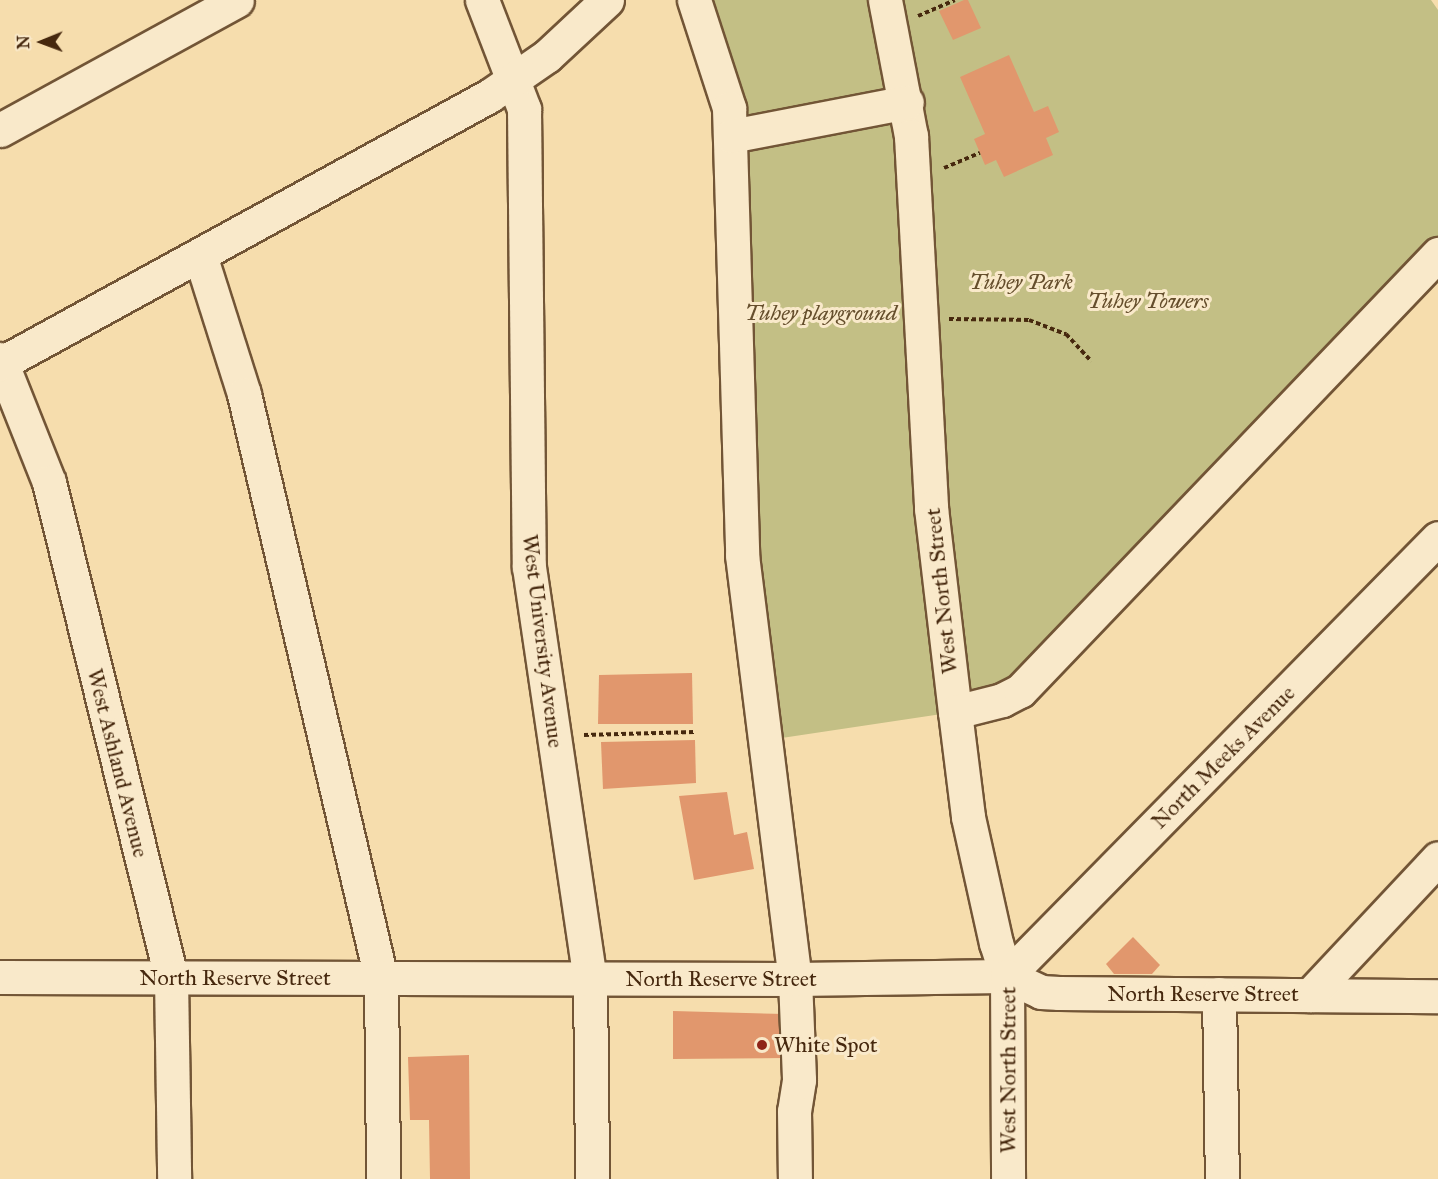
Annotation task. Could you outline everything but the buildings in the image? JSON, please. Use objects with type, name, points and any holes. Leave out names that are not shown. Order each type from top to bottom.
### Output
[{"type":"street","points":[[0,130],[237,0]]},
{"type":"street","name":"West University Avenue","points":[[482,0],[515,79],[524,109],[529,567],[591,978],[592,1179]]},
{"type":"street","points":[[1,362],[200,255],[515,79],[547,56],[607,0]]},
{"type":"street","points":[[694,0],[729,108],[742,555],[795,979],[799,1080],[794,1112],[795,1179]]},
{"type":"street","name":"West North Street","points":[[885,0],[907,102],[923,322],[931,508],[968,818],[996,943],[1007,976],[1008,1179]]},
{"type":"street","points":[[731,136],[907,102]]},
{"type":"street","points":[[955,711],[1002,699],[1020,691],[1438,254]]},
{"type":"street","points":[[200,255],[244,394],[381,978],[383,1179]]},
{"type":"street","name":"West Ashland Avenue","points":[[1,362],[49,483],[171,977],[174,1179]]},
{"type":"street","name":"North Meeks Avenue","points":[[1007,976],[1438,538]]},
{"type":"street","points":[[1310,995],[1438,858]]},
{"type":"street","name":"North Reserve Street","points":[[0,977],[795,979],[1007,976],[1041,992],[1438,996]]},
{"type":"street","points":[[1218,994],[1222,1179]]},
{"type":"path","points":[[915,18],[955,0]]},
{"type":"path","points":[[923,322],[966,317],[1029,320],[1066,334],[1090,361]]},
{"type":"path","points":[[580,735],[694,732]]},
{"type":"green space","name":"Tuhey Park","points":[[700,0],[1431,0],[1438,10],[1438,254],[1020,691],[955,712],[775,739],[751,558],[729,108]]},
{"type":"place","name":"White Spot","points":[[762,1045]]},
{"type":"park label","name":"Tuhey Towers","points":[[1148,301]]},
{"type":"park label","name":"Tuhey playground","points":[[821,313]]}]
